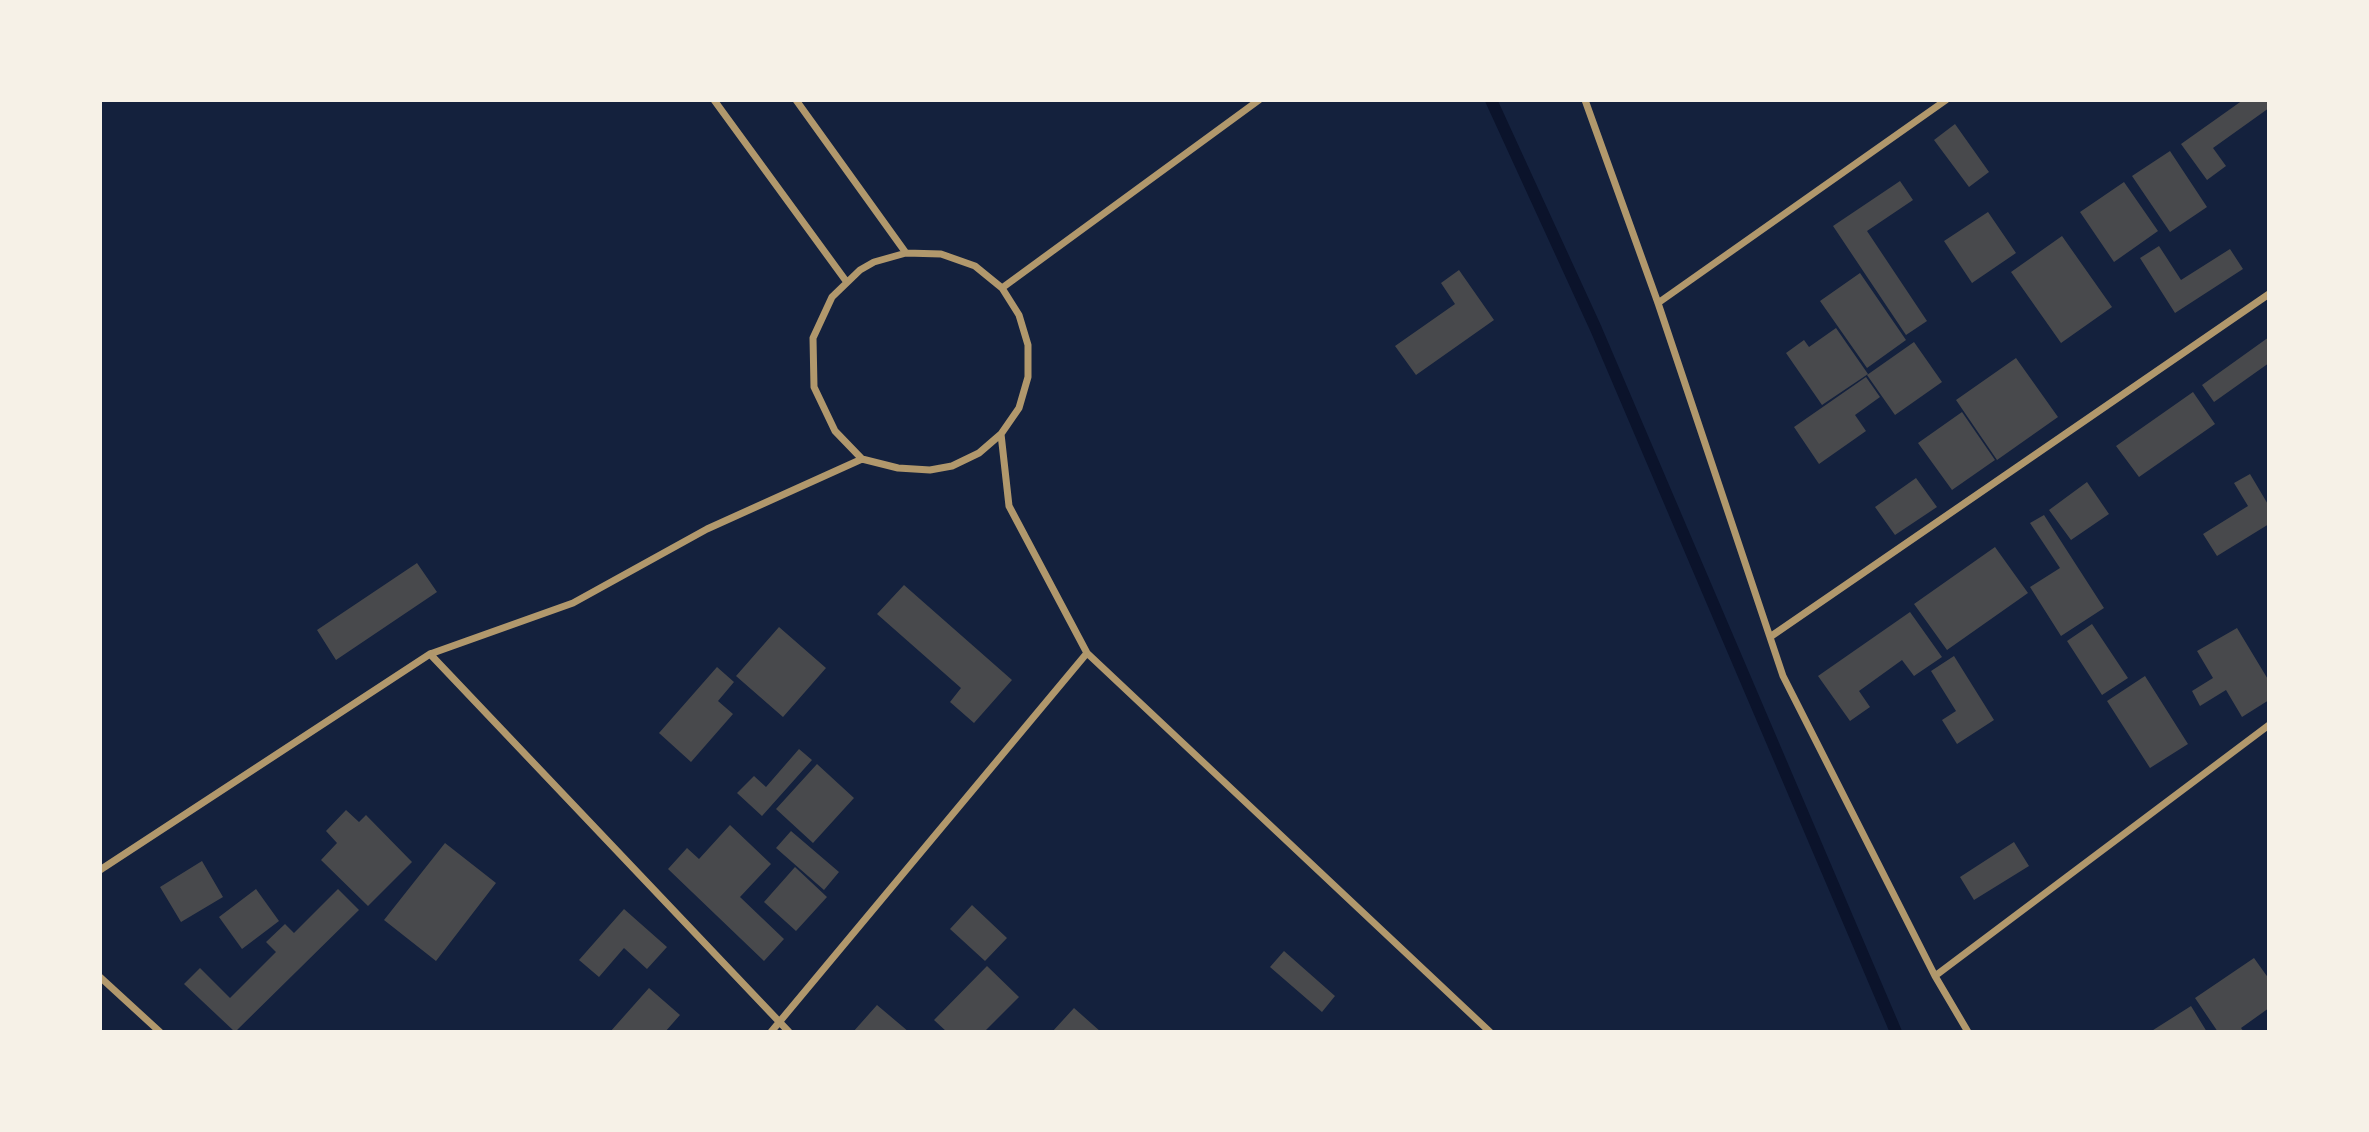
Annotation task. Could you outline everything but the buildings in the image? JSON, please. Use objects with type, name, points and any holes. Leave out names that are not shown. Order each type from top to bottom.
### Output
[{"type":"street","points":[[714,100],[846,281]]},
{"type":"street","points":[[796,100],[906,253]]},
{"type":"street","points":[[1002,288],[1259,100]]},
{"type":"street","points":[[1585,100],[1658,303],[1783,676],[1935,976],[1968,1032]]},
{"type":"street","points":[[1658,303],[1946,100]]},
{"type":"street","points":[[906,253],[941,254],[975,266],[1002,288],[1019,315],[1028,345],[1028,377],[1019,408],[1001,434],[979,453],[952,466],[930,470],[898,468],[862,459],[835,431],[814,387],[813,338],[826,307],[846,281],[874,262],[906,253]]},
{"type":"street","points":[[1770,637],[2269,294]]},
{"type":"street","points":[[1001,434],[1009,506],[1087,653],[1490,1032]]},
{"type":"street","points":[[100,870],[430,654],[573,603],[707,529],[862,459]]},
{"type":"street","points":[[771,1032],[1087,653]]},
{"type":"street","points":[[430,654],[789,1032]]},
{"type":"street","points":[[1935,976],[2269,724]]},
{"type":"street","points":[[100,977],[160,1032]]},
{"type":"waterway","points":[[1491,100],[1596,329],[1896,1032]]}]
